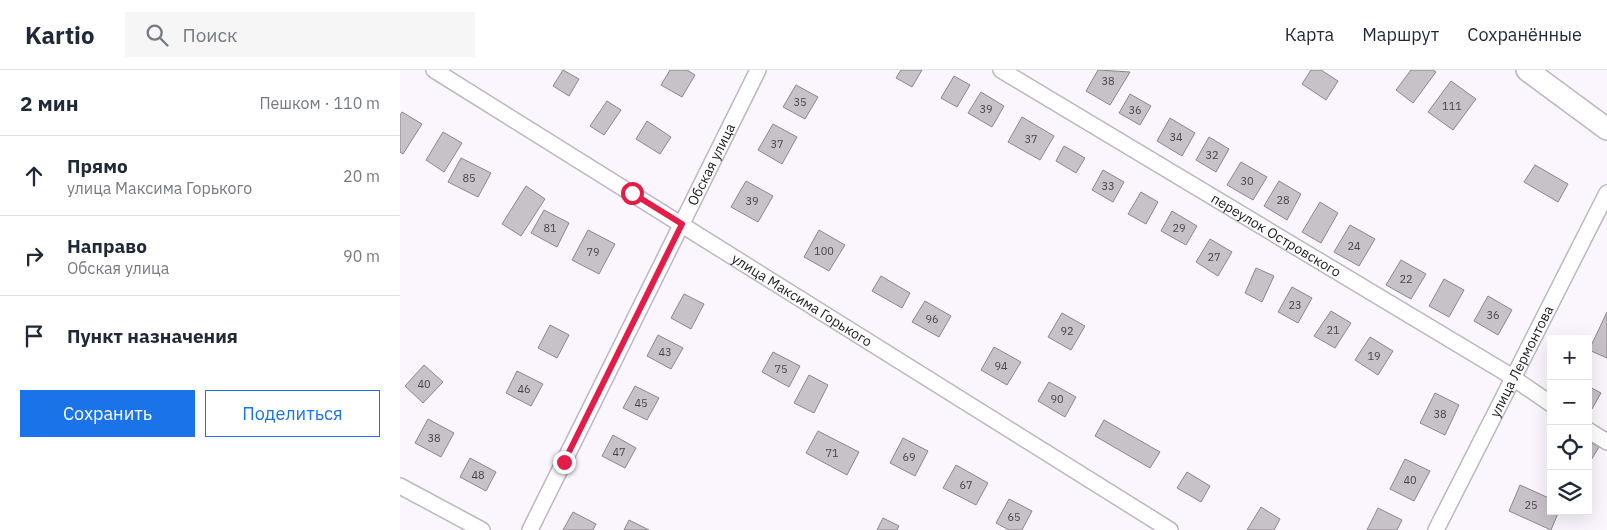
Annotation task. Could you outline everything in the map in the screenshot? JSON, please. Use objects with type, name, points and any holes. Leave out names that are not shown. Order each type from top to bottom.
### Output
[{"type":"street","name":"улица Максима Горького","points":[[434,70],[1170,530]]},
{"type":"street","name":"Обская улица","points":[[530,530],[758,70]]},
{"type":"street","name":"переулок Островского","points":[[1001,70],[1512,378],[1547,401]]},
{"type":"street","points":[[1527,70],[1607,129]]},
{"type":"street","name":"улица Лермонтова","points":[[1436,530],[1607,193]]},
{"type":"street","points":[[1592,433],[1607,442]]},
{"type":"street","points":[[400,486],[482,530]]},
{"type":"building","points":[[563,70],[579,79],[569,96],[553,86]]},
{"type":"building","points":[[670,70],[687,70],[695,75],[682,97],[661,85]]},
{"type":"building","points":[[901,70],[922,70],[912,87],[896,78]]},
{"type":"building","points":[[1098,70],[1130,72],[1110,105],[1086,91]]},
{"type":"building","points":[[1311,70],[1321,70],[1338,81],[1326,100],[1302,84]]},
{"type":"building","points":[[1411,70],[1433,70],[1436,72],[1413,103],[1396,90]]},
{"type":"building","points":[[954,76],[970,85],[957,107],[941,98]]},
{"type":"building","points":[[1451,81],[1476,99],[1453,130],[1428,112]]},
{"type":"building","points":[[796,85],[818,97],[805,119],[783,107]]},
{"type":"building","points":[[981,92],[1004,106],[992,127],[968,113]]},
{"type":"building","points":[[1130,94],[1151,106],[1140,125],[1119,113]]},
{"type":"building","points":[[607,101],[621,110],[604,135],[590,126]]},
{"type":"building","points":[[402,112],[422,124],[403,154],[400,152],[400,115]]},
{"type":"building","points":[[1022,117],[1054,136],[1040,160],[1008,142]]},
{"type":"building","points":[[1170,118],[1195,133],[1182,156],[1157,141]]},
{"type":"building","points":[[647,121],[671,137],[660,154],[636,139]]},
{"type":"building","points":[[773,124],[797,137],[782,164],[758,150]]},
{"type":"building","points":[[443,132],[462,143],[444,172],[426,160]]},
{"type":"building","points":[[1209,137],[1229,149],[1216,172],[1196,160]]},
{"type":"building","points":[[1064,146],[1085,158],[1076,173],[1056,161]]},
{"type":"building","points":[[461,158],[491,173],[478,197],[448,182]]},
{"type":"building","points":[[1241,162],[1267,177],[1253,200],[1227,185]]},
{"type":"building","points":[[1535,165],[1568,184],[1558,202],[1524,182]]},
{"type":"building","points":[[1103,170],[1124,182],[1113,202],[1092,190]]},
{"type":"building","points":[[746,181],[773,196],[758,222],[731,207]]},
{"type":"building","points":[[1279,181],[1301,194],[1287,220],[1264,206]]},
{"type":"building","points":[[526,186],[545,199],[521,236],[502,224]]},
{"type":"building","points":[[1141,192],[1158,202],[1146,224],[1128,214]]},
{"type":"building","points":[[1320,202],[1338,213],[1321,243],[1302,232]]},
{"type":"building","points":[[544,210],[569,223],[557,247],[531,233]]},
{"type":"building","points":[[1172,211],[1197,226],[1186,245],[1161,231]]},
{"type":"building","points":[[1350,225],[1375,239],[1359,266],[1334,252]]},
{"type":"building","points":[[588,230],[615,244],[599,274],[572,260]]},
{"type":"building","points":[[819,230],[845,245],[829,271],[804,257]]},
{"type":"building","points":[[1210,239],[1232,252],[1218,276],[1196,262]]},
{"type":"building","points":[[1401,260],[1426,274],[1411,299],[1386,285]]},
{"type":"building","points":[[1256,268],[1274,276],[1262,302],[1245,293]]},
{"type":"building","points":[[881,276],[910,293],[902,308],[872,291]]},
{"type":"building","points":[[1444,279],[1464,290],[1449,317],[1429,306]]},
{"type":"building","points":[[1292,287],[1312,298],[1298,323],[1278,312]]},
{"type":"building","points":[[684,294],[704,304],[691,329],[671,318]]},
{"type":"building","points":[[1488,296],[1512,310],[1498,335],[1474,321]]},
{"type":"building","points":[[925,301],[951,316],[939,337],[912,322]]},
{"type":"building","points":[[1331,311],[1351,323],[1335,348],[1314,336]]},
{"type":"building","points":[[1607,312],[1607,358],[1592,351],[1592,344]]},
{"type":"building","points":[[1062,313],[1085,326],[1071,350],[1048,337]]},
{"type":"building","points":[[550,325],[569,335],[557,358],[538,348]]},
{"type":"building","points":[[658,335],[683,348],[671,369],[647,356]]},
{"type":"building","points":[[1370,337],[1393,351],[1378,375],[1355,360]]},
{"type":"building","points":[[994,347],[1021,362],[1007,385],[981,370]]},
{"type":"building","points":[[773,352],[800,366],[789,387],[762,372]]},
{"type":"building","points":[[424,365],[443,382],[423,403],[405,386]]},
{"type":"building","points":[[517,371],[543,384],[531,406],[506,393]]},
{"type":"building","points":[[809,375],[828,385],[814,413],[794,403]]},
{"type":"building","points":[[1049,382],[1076,397],[1065,417],[1038,401]]},
{"type":"building","points":[[635,386],[659,398],[647,420],[623,408]]},
{"type":"building","points":[[1592,388],[1601,393],[1592,409]]},
{"type":"building","points":[[1435,393],[1459,405],[1445,435],[1420,423]]},
{"type":"building","points":[[428,419],[454,433],[441,457],[415,443]]},
{"type":"building","points":[[1104,420],[1160,452],[1150,468],[1095,436]]},
{"type":"building","points":[[818,431],[859,452],[847,475],[806,453]]},
{"type":"building","points":[[613,435],[636,448],[625,468],[602,456]]},
{"type":"building","points":[[903,438],[928,451],[915,476],[890,463]]},
{"type":"building","points":[[1592,443],[1599,447],[1592,458]]},
{"type":"building","points":[[470,458],[496,472],[486,491],[460,477]]},
{"type":"building","points":[[1405,459],[1430,471],[1414,501],[1390,489]]},
{"type":"building","points":[[956,465],[988,483],[976,505],[943,488]]},
{"type":"building","points":[[1187,472],[1210,486],[1201,502],[1177,488]]},
{"type":"building","points":[[1520,485],[1547,497],[1547,515],[1557,515],[1551,530],[1509,511]]},
{"type":"building","points":[[1009,499],[1032,511],[1022,530],[1009,530],[996,523]]},
{"type":"building","points":[[1261,507],[1280,519],[1274,530],[1247,530]]},
{"type":"building","points":[[1378,508],[1402,520],[1397,530],[1367,530]]},
{"type":"building","points":[[573,512],[596,524],[593,530],[563,530]]},
{"type":"building","points":[[883,518],[899,526],[897,530],[877,530]]},
{"type":"building","points":[[629,520],[649,530],[624,530]]},
{"type":"route","points":[[564,462],[682,224],[632,193]]}]
